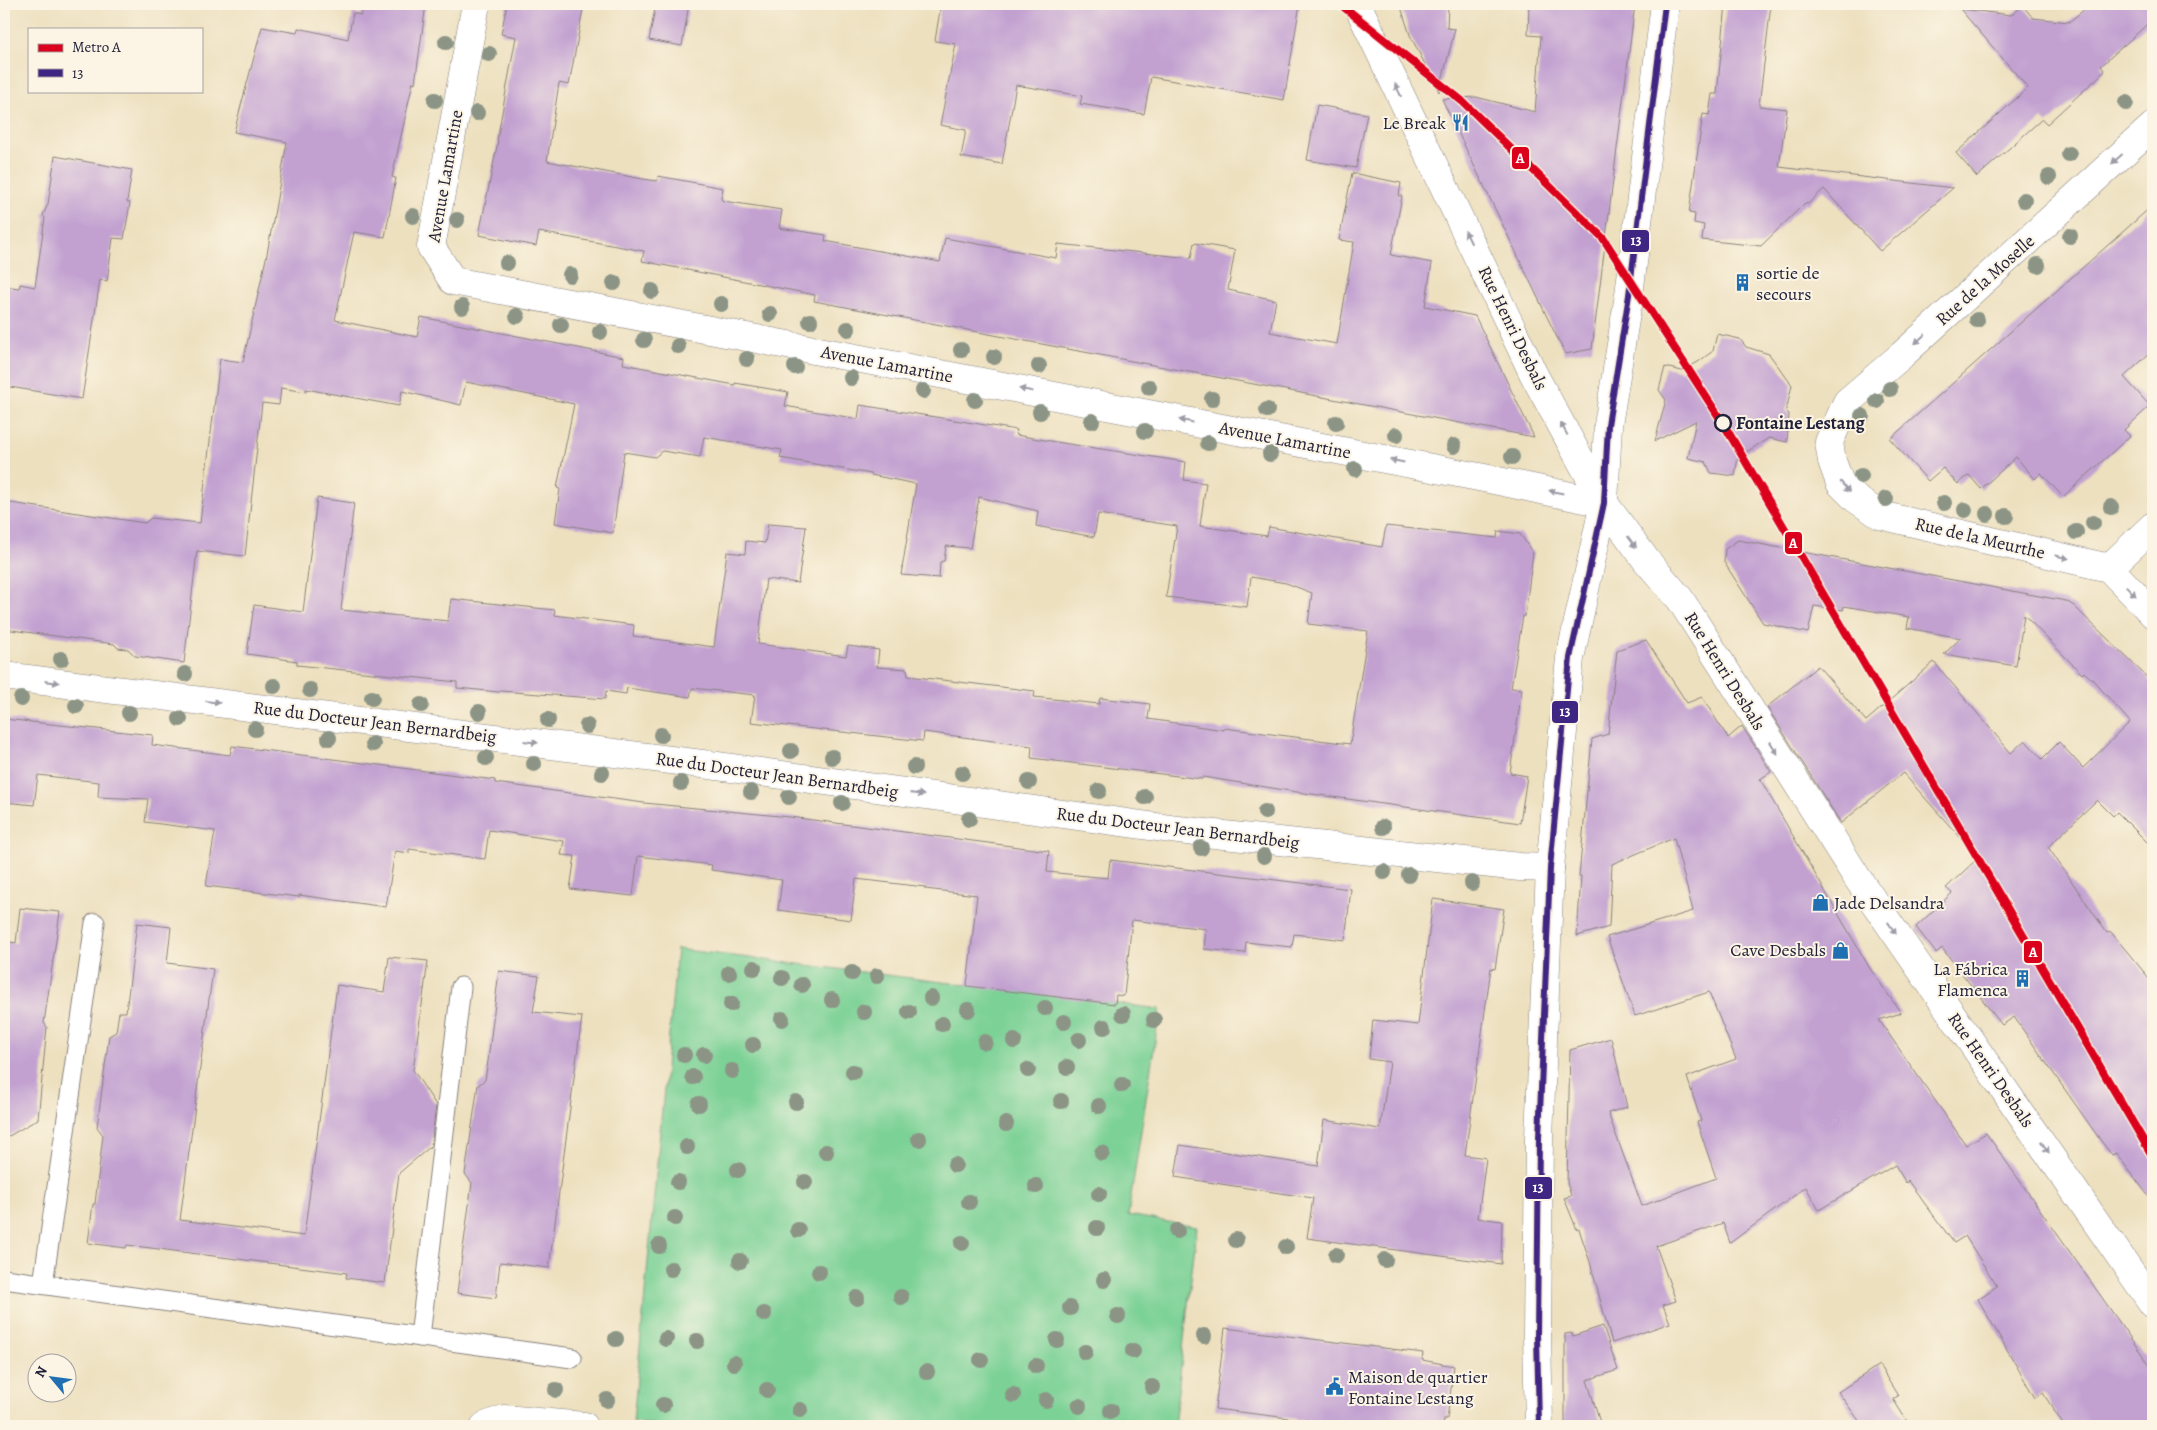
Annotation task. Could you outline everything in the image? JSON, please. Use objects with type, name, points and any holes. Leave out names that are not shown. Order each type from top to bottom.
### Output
[{"type":"street","name":"Avenue Lamartine","points":[[476,4],[431,247],[453,281],[1501,481],[1604,503]]},
{"type":"street","name":"Rue Henri Desbals","points":[[1357,4],[1534,375],[1604,503],[1646,560],[1680,599],[1858,879],[2153,1304]]},
{"type":"street","points":[[1539,1426],[1537,1335],[1539,1138],[1550,868],[1570,658],[1604,503],[1608,424],[1629,295],[1665,4]]},
{"type":"street","name":"Rue de la Moselle","points":[[1829,442],[1847,402],[1902,355],[2153,126]]},
{"type":"street","name":"Rue de la Meurthe","points":[[1829,442],[1832,461],[1840,483],[1856,499],[1880,515],[2109,568]]},
{"type":"street","points":[[2153,526],[2109,568],[2153,614]]},
{"type":"street","name":"Rue du Docteur Jean Bernardbeig","points":[[4,676],[710,765],[1178,830],[1520,867],[1550,868]]},
{"type":"street","points":[[485,1426],[504,1419],[584,1426]]},
{"type":"lane","points":[[43,1284],[95,923]]},
{"type":"lane","points":[[420,1337],[461,987]]},
{"type":"lane","points":[[4,1279],[572,1358]]},
{"type":"green space","points":[[677,949],[1160,1009],[1128,1215],[1197,1227],[1174,1426],[665,1426],[633,1422]]},
{"type":"building","points":[[363,4],[426,4],[415,83],[413,82],[392,177],[396,178],[385,237],[354,232],[335,320],[417,337],[421,317],[624,357],[623,364],[735,385],[735,383],[788,392],[785,406],[858,419],[860,405],[1017,430],[1016,435],[1056,442],[1186,462],[1184,480],[1206,483],[1200,526],[1267,536],[1269,527],[1382,547],[1386,526],[1497,538],[1498,531],[1520,534],[1533,553],[1525,616],[1523,616],[1511,688],[1522,689],[1510,773],[1527,776],[1520,823],[1203,777],[1202,779],[1031,758],[1032,746],[924,732],[923,741],[751,722],[755,695],[692,688],[690,697],[627,688],[626,694],[606,691],[605,699],[499,692],[457,688],[457,682],[297,665],[297,661],[247,654],[254,605],[303,612],[317,498],[354,503],[341,610],[448,621],[451,599],[555,610],[554,615],[634,625],[633,636],[714,647],[727,552],[745,554],[746,541],[765,543],[768,524],[806,527],[798,583],[766,579],[758,644],[846,656],[848,646],[879,650],[877,667],[907,669],[908,676],[1035,691],[1034,697],[1099,704],[1100,698],[1150,704],[1148,719],[1224,730],[1224,728],[1350,744],[1368,631],[1308,624],[1312,593],[1286,583],[1251,577],[1247,607],[1166,597],[1177,526],[1098,514],[1094,537],[1036,526],[1038,511],[979,497],[970,548],[946,546],[944,561],[940,562],[939,578],[901,575],[916,484],[780,458],[782,450],[704,437],[700,457],[662,451],[655,457],[624,452],[613,533],[555,523],[560,489],[557,488],[574,404],[466,382],[461,405],[402,391],[399,406],[306,389],[306,392],[281,388],[279,405],[262,403],[245,556],[197,551],[184,663],[135,656],[128,649],[118,648],[114,644],[4,629],[4,502],[145,523],[151,518],[200,523],[220,359],[243,362],[267,254],[287,142],[234,132],[262,27],[297,33],[298,28],[348,39],[353,13],[361,15]]},
{"type":"building","points":[[507,4],[584,4],[569,85],[559,83],[547,161],[643,179],[657,181],[658,176],[723,188],[721,199],[723,201],[782,210],[779,228],[826,235],[825,241],[940,262],[945,238],[1056,258],[1058,244],[1191,258],[1194,243],[1235,250],[1228,290],[1276,300],[1270,332],[1337,344],[1354,242],[1339,240],[1352,173],[1401,183],[1399,196],[1402,196],[1391,255],[1432,263],[1425,306],[1475,316],[1534,437],[814,301],[815,295],[642,261],[644,251],[539,232],[536,246],[479,235],[516,37],[501,34]]},
{"type":"building","points":[[656,4],[689,4],[682,46],[649,40]]},
{"type":"building","points":[[941,4],[1300,4],[1284,100],[1151,77],[1144,114],[1080,104],[1082,96],[1016,85],[1002,164],[961,157],[966,130],[940,125],[956,44],[935,41]]},
{"type":"building","points":[[1400,4],[1448,4],[1447,28],[1455,29],[1439,92],[1410,35]]},
{"type":"building","points":[[1529,4],[1635,4],[1592,349],[1565,354],[1442,99],[1476,97],[1535,112],[1541,36],[1528,35]]},
{"type":"building","points":[[1726,4],[1771,4],[1759,106],[1787,109],[1779,167],[1953,188],[1880,251],[1824,189],[1808,204],[1805,203],[1761,246],[1702,240],[1704,225],[1694,223],[1695,214],[1689,213],[1703,114],[1709,115],[1712,94],[1717,94]]},
{"type":"building","points":[[2091,4],[2153,4],[2153,19],[2101,66],[2105,71],[2047,124],[2042,119],[1977,177],[1956,153],[2028,88],[1960,9],[2011,15],[2023,6],[2033,18],[2069,22]]},
{"type":"building","points":[[1317,105],[1367,114],[1356,168],[1307,160]]},
{"type":"building","points":[[55,156],[132,170],[127,202],[130,203],[124,239],[113,238],[107,281],[100,280],[82,399],[4,386],[4,286],[19,288],[20,284],[35,287],[45,218],[43,215],[48,204]]},
{"type":"building","points":[[2153,205],[2153,350],[2124,377],[2150,406],[2124,430],[2130,436],[2063,497],[2041,473],[2035,479],[2016,457],[1981,489],[1969,475],[1958,484],[1943,468],[1928,481],[1890,439]]},
{"type":"building","points":[[1717,334],[1740,339],[1746,347],[1769,354],[1792,385],[1786,411],[1789,414],[1787,442],[1769,438],[1738,457],[1735,476],[1711,473],[1706,462],[1688,458],[1696,421],[1655,441],[1666,400],[1659,390],[1665,367],[1682,371],[1698,362],[1713,351]]},
{"type":"building","points":[[1738,540],[2066,601],[2074,606],[2153,683],[2153,848],[2117,812],[2113,816],[2097,800],[2048,847],[2107,933],[2110,931],[2153,983],[2153,1202],[2116,1153],[2112,1155],[2101,1141],[2014,1017],[2002,1025],[1942,948],[1936,953],[1916,927],[1952,893],[1946,888],[1978,858],[1903,773],[1841,823],[1767,707],[1818,666],[1866,721],[1934,662],[2011,753],[2025,740],[2042,759],[2059,742],[2083,768],[2130,722],[2092,679],[2084,672],[2082,674],[2024,615],[2016,666],[1944,654],[1961,638],[1907,628],[1909,617],[1844,606],[1843,610],[1814,606],[1808,633],[1763,623],[1724,562],[1725,549]]},
{"type":"building","points":[[1646,640],[1687,703],[1702,697],[1728,738],[1742,726],[1771,772],[1760,779],[1869,967],[1901,1013],[1879,1020],[1966,1145],[1986,1133],[2153,1370],[2153,1426],[2064,1426],[2043,1393],[2035,1398],[1978,1299],[1997,1286],[1965,1236],[1954,1243],[1908,1181],[1906,1183],[1895,1165],[1819,1210],[1806,1187],[1730,1243],[1723,1223],[1656,1246],[1676,1301],[1663,1305],[1670,1323],[1612,1343],[1590,1262],[1579,1229],[1577,1230],[1564,1198],[1571,1196],[1567,1183],[1570,1050],[1611,1038],[1627,1107],[1608,1113],[1642,1206],[1716,1178],[1697,1122],[1701,1121],[1687,1077],[1736,1059],[1709,992],[1635,1016],[1607,937],[1693,911],[1674,838],[1612,864],[1609,927],[1577,936],[1581,876],[1579,876],[1592,739],[1608,734],[1617,650]]},
{"type":"building","points":[[4,719],[153,735],[152,745],[230,755],[232,746],[495,780],[495,783],[644,803],[790,817],[1049,851],[1047,872],[1108,878],[1110,860],[1351,889],[1345,940],[1294,934],[1292,947],[1246,942],[1245,953],[1204,949],[1206,929],[1132,920],[1124,996],[1116,995],[1115,1004],[967,986],[977,895],[856,879],[851,920],[778,910],[782,880],[711,870],[712,865],[638,856],[633,896],[570,889],[575,856],[561,855],[564,841],[489,830],[485,859],[409,849],[409,853],[395,851],[386,907],[299,895],[299,897],[206,886],[215,831],[145,822],[148,799],[98,797],[99,782],[38,775],[34,805],[4,802]]},
{"type":"building","points":[[1433,899],[1504,909],[1495,969],[1491,968],[1465,1155],[1486,1158],[1478,1218],[1502,1221],[1501,1264],[1307,1238],[1313,1198],[1175,1177],[1180,1145],[1318,1166],[1324,1120],[1380,1129],[1390,1062],[1369,1059],[1373,1020],[1418,1025]]},
{"type":"building","points":[[20,908],[60,912],[44,1023],[47,1027],[38,1119],[4,1139],[4,941],[16,943]]},
{"type":"building","points":[[137,923],[171,927],[167,963],[213,969],[180,1220],[304,1236],[337,985],[384,992],[389,957],[428,961],[413,1070],[436,1105],[431,1146],[399,1173],[385,1283],[346,1278],[347,1273],[127,1245],[126,1248],[88,1243],[93,1204],[95,1204],[103,1135],[97,1127],[109,1036],[116,1032],[119,1012],[126,1012]]},
{"type":"building","points":[[499,971],[539,976],[533,1012],[582,1017],[549,1268],[500,1262],[496,1298],[457,1293],[472,1183],[465,1174],[478,1085],[485,1080]]},
{"type":"building","points":[[1603,1326],[1618,1370],[1587,1380],[1601,1426],[1565,1426],[1565,1334],[1572,1333],[1573,1336]]},
{"type":"building","name":"Maison de quartier Fontaine Lestang","points":[[1225,1328],[1423,1353],[1422,1360],[1454,1366],[1447,1419],[1444,1419],[1443,1426],[1354,1426],[1215,1409]]},
{"type":"building","points":[[1879,1365],[1898,1396],[1893,1399],[1910,1426],[1863,1426],[1838,1392]]},
{"type":"metro line","name":"A","points":[[1340,4],[1462,101],[1603,238],[1723,423],[2153,1157]]},
{"type":"transit line","name":"13","points":[[1539,1426],[1537,1335],[1539,1138],[1550,868],[1570,658],[1604,503],[1608,425],[1629,295],[1665,4]]},
{"type":"place","name":"Le Break","points":[[1460,123]]},
{"type":"place","name":"sortie de secours","points":[[1742,283]]},
{"type":"place","name":"Fontaine Lestang","points":[[1723,423]]},
{"type":"place","name":"Jade Delsandra","points":[[1820,903]]},
{"type":"place","name":"Cave Desbals","points":[[1840,950]]},
{"type":"place","name":"La Fábrica Flamenca","points":[[2022,979]]},
{"type":"place","name":"Maison de quartier Fontaine Lestang","points":[[1334,1387]]}]
